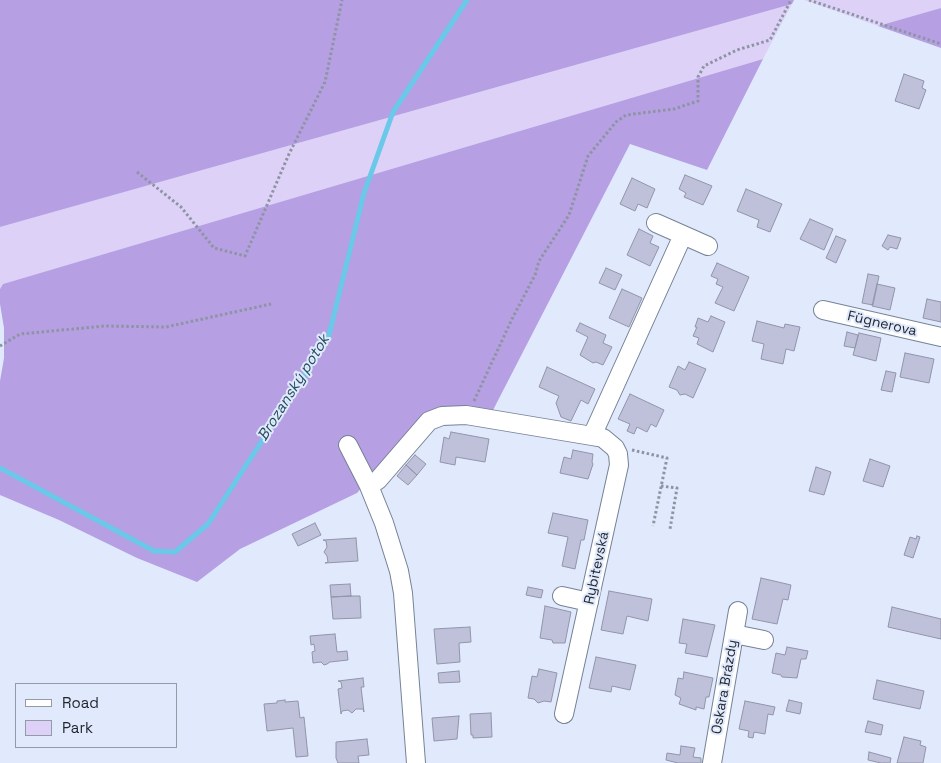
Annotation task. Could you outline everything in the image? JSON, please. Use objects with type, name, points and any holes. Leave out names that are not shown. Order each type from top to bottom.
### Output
[{"type":"street","points":[[656,223],[708,246]]},
{"type":"street","points":[[592,436],[683,235]]},
{"type":"street","name":"Fügnerova","points":[[823,310],[941,337]]},
{"type":"street","points":[[369,486],[378,480],[429,421],[442,416],[466,415],[603,438],[614,448]]},
{"type":"street","points":[[348,445],[369,486],[384,523],[394,552],[403,593],[416,763]]},
{"type":"street","name":"Rybitevská","points":[[564,714],[619,465],[618,454],[614,448]]},
{"type":"street","points":[[562,596],[589,602]]},
{"type":"street","name":"Oskara Brázdy","points":[[712,763],[738,611]]},
{"type":"street","points":[[734,634],[764,640]]},
{"type":"path","points":[[137,172],[181,207],[214,248],[245,256],[289,154],[325,82],[342,0]]},
{"type":"path","points":[[466,415],[535,275],[539,261],[569,215],[588,156],[616,122],[626,115],[674,108],[698,101],[698,77],[704,66],[737,50],[770,40],[791,0]]},
{"type":"path","points":[[809,0],[941,44]]},
{"type":"path","points":[[0,346],[20,334],[105,326],[166,327],[271,304]]},
{"type":"path","points":[[614,448],[667,458],[653,526]]},
{"type":"path","points":[[661,486],[677,488],[670,529]]},
{"type":"green space","points":[[804,0],[941,0],[941,8],[878,26]]},
{"type":"green space","points":[[792,4],[763,59],[3,284],[0,289],[0,227]]},
{"type":"shaded area","points":[[0,0],[794,0],[792,4],[0,227]]},
{"type":"shaded area","points":[[941,8],[941,48],[878,26]]},
{"type":"shaded area","points":[[763,59],[707,170],[630,144],[491,414],[426,415],[357,493],[240,549],[197,582],[137,558],[59,520],[0,495],[0,381],[4,358],[4,328],[0,304],[0,289],[3,284]]},
{"type":"building","points":[[904,74],[924,81],[922,88],[926,90],[919,109],[895,101]]},
{"type":"building","points":[[685,175],[712,186],[703,205],[684,197],[686,193],[679,189]]},
{"type":"building","points":[[632,178],[655,189],[647,208],[638,204],[635,211],[620,204]]},
{"type":"building","points":[[746,189],[782,204],[770,232],[757,227],[759,220],[737,211]]},
{"type":"building","points":[[810,219],[833,229],[824,250],[800,239]]},
{"type":"building","points":[[639,229],[653,236],[650,243],[659,247],[650,266],[627,255]]},
{"type":"building","points":[[888,235],[901,238],[897,249],[890,247],[888,250],[882,246]]},
{"type":"building","points":[[836,236],[846,240],[836,263],[826,258]]},
{"type":"building","points":[[717,263],[749,277],[734,311],[715,303],[723,287],[716,284],[718,279],[711,276]]},
{"type":"building","points":[[606,268],[622,275],[615,290],[599,283]]},
{"type":"building","points":[[868,274],[879,276],[873,305],[862,303]]},
{"type":"building","points":[[877,284],[895,288],[890,310],[872,306]]},
{"type":"building","points":[[622,289],[642,298],[629,327],[609,318]]},
{"type":"building","points":[[927,299],[941,302],[941,322],[923,318]]},
{"type":"building","points":[[711,316],[725,322],[713,352],[697,344],[699,338],[693,336],[698,318],[708,322]]},
{"type":"building","points":[[757,321],[784,328],[785,324],[800,327],[794,351],[786,349],[783,364],[761,359],[764,344],[752,341]]},
{"type":"building","points":[[580,323],[606,335],[603,343],[612,347],[603,365],[596,362],[593,363],[580,355],[588,337],[576,331]]},
{"type":"building","points":[[847,332],[858,335],[855,348],[844,346]]},
{"type":"building","points":[[859,333],[881,338],[876,361],[853,355]]},
{"type":"building","points":[[905,353],[934,359],[929,383],[900,377]]},
{"type":"building","points":[[689,362],[706,369],[693,398],[685,394],[680,395],[677,390],[669,387],[678,366],[685,370]]},
{"type":"building","points":[[547,367],[595,389],[588,404],[581,400],[571,421],[561,417],[556,403],[559,396],[539,387]]},
{"type":"building","points":[[886,371],[896,373],[892,392],[881,390]]},
{"type":"building","points":[[630,394],[664,410],[656,427],[651,424],[647,432],[637,427],[634,434],[627,431],[630,424],[618,419]]},
{"type":"building","points":[[451,432],[489,439],[485,462],[456,457],[455,465],[440,462],[444,437],[449,439]]},
{"type":"building","points":[[573,450],[593,454],[593,464],[588,479],[560,473],[564,457],[571,459]]},
{"type":"building","points":[[415,455],[426,464],[417,475],[406,465]]},
{"type":"building","points":[[870,459],[890,466],[883,487],[863,481]]},
{"type":"building","points":[[406,465],[417,475],[408,485],[397,476]]},
{"type":"building","points":[[816,467],[831,472],[824,495],[809,491]]},
{"type":"building","points":[[553,513],[588,520],[584,540],[581,540],[575,569],[562,566],[568,537],[548,533]]},
{"type":"building","points":[[315,523],[321,535],[298,546],[292,534]]},
{"type":"building","points":[[917,536],[920,537],[913,558],[904,555],[910,537],[916,539]]},
{"type":"building","points":[[356,538],[358,561],[325,563],[328,562],[324,552],[327,547],[326,541],[323,540]]},
{"type":"building","points":[[761,578],[791,585],[788,600],[783,599],[777,624],[752,619]]},
{"type":"building","points":[[350,584],[351,596],[331,597],[330,585]]},
{"type":"building","points":[[528,587],[543,590],[541,598],[526,595]]},
{"type":"building","points":[[609,591],[652,599],[648,621],[627,616],[623,634],[601,630]]},
{"type":"building","points":[[360,596],[361,618],[333,619],[331,597]]},
{"type":"building","points":[[545,606],[571,612],[565,643],[553,643],[552,640],[540,638]]},
{"type":"building","points":[[892,607],[941,619],[941,639],[888,627]]},
{"type":"building","points":[[683,619],[715,625],[707,657],[685,653],[687,644],[679,643]]},
{"type":"building","points":[[470,627],[471,642],[459,643],[460,662],[437,664],[434,629]]},
{"type":"building","points":[[335,634],[337,652],[347,651],[348,660],[330,662],[324,665],[321,662],[313,663],[312,652],[315,651],[314,644],[311,645],[310,636]]},
{"type":"building","points":[[787,647],[808,651],[806,659],[801,659],[797,678],[782,677],[772,673],[776,653],[785,655]]},
{"type":"building","points":[[596,657],[636,665],[630,690],[612,686],[611,692],[589,688]]},
{"type":"building","points":[[539,669],[557,673],[551,702],[544,701],[538,703],[534,699],[528,698],[532,676],[537,677]]},
{"type":"building","points":[[459,671],[460,682],[439,683],[438,673]]},
{"type":"building","points":[[684,672],[713,678],[704,709],[696,707],[696,710],[679,704],[681,698],[675,695],[678,678],[683,679]]},
{"type":"building","points":[[363,678],[364,687],[361,687],[364,712],[363,709],[356,709],[352,713],[348,710],[342,711],[341,714],[338,689],[342,688],[341,682],[338,681]]},
{"type":"building","points":[[877,680],[924,691],[920,709],[873,699]]},
{"type":"building","points":[[285,700],[285,702],[298,701],[300,718],[304,717],[308,756],[296,757],[293,728],[267,731],[264,704]]},
{"type":"building","points":[[789,700],[802,703],[800,714],[786,711]]},
{"type":"building","points":[[745,701],[775,707],[773,715],[768,714],[765,734],[754,732],[753,738],[748,737],[749,731],[739,729]]},
{"type":"building","points":[[491,713],[492,737],[473,738],[473,735],[471,735],[470,714]]},
{"type":"building","points":[[459,716],[457,739],[434,741],[432,718]]},
{"type":"building","points":[[868,721],[883,725],[881,735],[865,732]]},
{"type":"building","points":[[904,737],[921,741],[920,745],[926,747],[923,763],[897,763]]},
{"type":"building","points":[[367,739],[369,755],[358,756],[359,763],[338,763],[336,758],[336,742]]},
{"type":"building","points":[[681,746],[695,748],[693,757],[701,758],[701,763],[678,763],[666,760],[667,753],[680,755]]},
{"type":"building","points":[[869,752],[891,758],[890,763],[868,760]]},
{"type":"waterway","name":"Brozanský potok","points":[[0,468],[154,551],[175,552],[208,524],[328,339],[364,193],[393,112],[467,0]]}]
